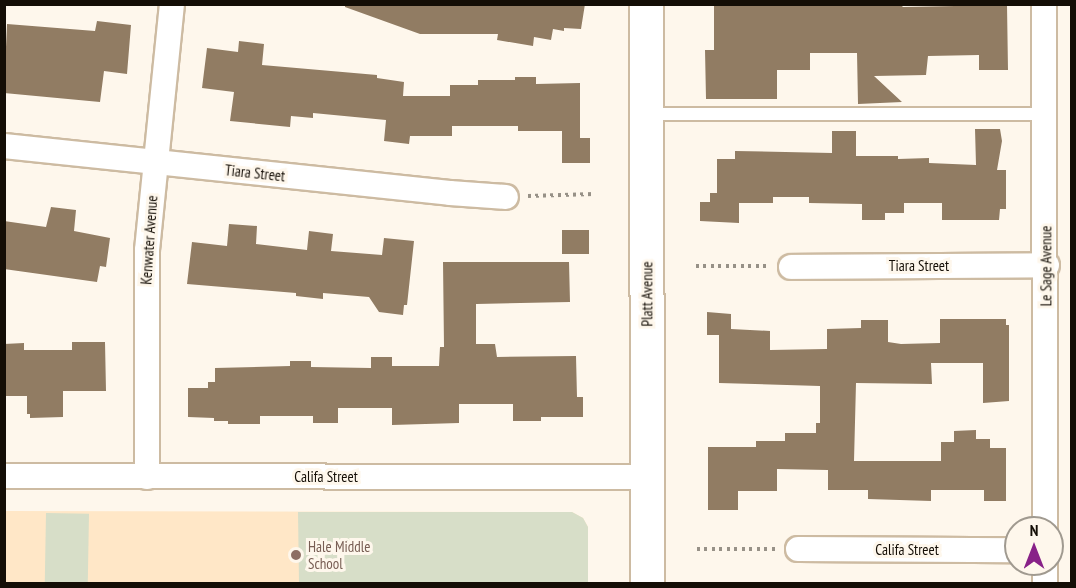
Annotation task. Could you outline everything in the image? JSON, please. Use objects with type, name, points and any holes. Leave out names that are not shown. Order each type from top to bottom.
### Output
[{"type":"main road","name":"Platt Avenue","points":[[646,4],[647,584]]},
{"type":"street","name":"Kenwater Avenue","points":[[147,477],[146,279],[155,163],[172,4]]},
{"type":"street","name":"Le Sage Avenue","points":[[1044,4],[1047,265],[1045,516]]},
{"type":"street","name":"Tiara Street","points":[[4,146],[506,197]]},
{"type":"street","name":"Tiara Street","points":[[791,267],[1047,265]]},
{"type":"street","name":"Califa Street","points":[[4,476],[648,477]]},
{"type":"street","name":"Califa Street","points":[[798,549],[1004,550]]},
{"type":"lane","points":[[646,114],[1044,114]]},
{"type":"path","points":[[506,197],[594,194]]},
{"type":"path","points":[[696,266],[791,267]]},
{"type":"path","points":[[697,549],[798,549]]},
{"type":"shaded area","name":"Hale Middle School","points":[[5,511],[572,512],[583,518],[588,527],[588,583],[5,584]]},
{"type":"green space","points":[[298,512],[572,512],[583,518],[588,527],[588,583],[299,583]]},
{"type":"green space","points":[[46,513],[89,514],[88,584],[45,583]]},
{"type":"building","points":[[345,4],[585,4],[581,29],[564,28],[564,31],[553,29],[551,40],[534,37],[533,46],[497,40],[498,34],[420,34],[345,7]]},
{"type":"building","points":[[714,4],[900,4],[903,7],[1007,5],[1008,70],[979,70],[979,55],[928,56],[926,75],[874,76],[902,102],[858,104],[857,53],[810,53],[810,70],[777,70],[777,99],[706,99],[705,50],[714,50]]},
{"type":"building","points":[[97,21],[131,25],[127,74],[104,71],[100,102],[4,93],[7,24],[95,31]]},
{"type":"building","points":[[239,41],[264,44],[262,65],[377,75],[377,78],[404,82],[403,96],[450,96],[450,85],[478,85],[478,80],[515,80],[515,77],[536,77],[536,84],[580,83],[580,138],[590,138],[590,163],[562,163],[562,131],[518,131],[518,126],[452,126],[452,136],[410,136],[409,144],[384,141],[386,120],[313,113],[313,118],[291,116],[290,127],[230,121],[234,92],[202,88],[207,48],[238,52]]},
{"type":"building","points":[[975,129],[1000,129],[1002,141],[997,170],[1006,170],[1006,209],[1000,209],[999,220],[942,220],[942,203],[904,203],[904,213],[885,213],[885,220],[862,220],[862,204],[809,203],[809,197],[773,197],[773,203],[739,203],[739,223],[700,221],[700,202],[710,202],[710,193],[717,193],[717,159],[735,159],[735,151],[832,153],[832,131],[856,131],[856,156],[898,156],[898,159],[929,158],[929,163],[976,165]]},
{"type":"building","points":[[51,207],[76,210],[74,231],[110,238],[106,267],[100,266],[97,282],[4,269],[4,221],[46,227]]},
{"type":"building","points":[[229,224],[257,226],[256,244],[307,250],[309,231],[333,234],[331,251],[382,255],[384,238],[414,241],[407,305],[404,305],[403,315],[379,312],[369,297],[323,293],[323,299],[296,296],[296,293],[187,284],[192,242],[227,246]]},
{"type":"building","points":[[562,230],[589,230],[589,254],[562,254]]},
{"type":"building","points":[[443,262],[569,262],[570,302],[476,304],[476,344],[495,344],[497,357],[576,356],[577,397],[583,397],[583,417],[541,417],[541,421],[513,421],[513,404],[459,404],[459,423],[392,425],[392,408],[338,408],[338,423],[313,423],[313,416],[260,416],[260,424],[228,424],[228,421],[214,421],[214,418],[188,417],[188,388],[208,388],[208,382],[215,382],[215,368],[290,366],[290,361],[311,361],[311,367],[371,368],[371,357],[392,357],[392,366],[439,366],[440,347],[444,347]]},
{"type":"building","points":[[707,312],[731,314],[731,329],[770,331],[770,350],[827,349],[827,329],[861,328],[861,320],[888,320],[888,342],[901,344],[940,343],[940,319],[1006,319],[1006,325],[1009,325],[1009,401],[983,403],[983,363],[931,363],[932,384],[856,383],[854,461],[941,461],[941,442],[954,442],[954,431],[976,430],[976,439],[990,439],[990,448],[1006,448],[1006,501],[984,501],[984,490],[931,490],[931,501],[868,499],[868,490],[828,490],[828,470],[777,469],[777,491],[738,491],[738,510],[708,510],[708,447],[756,447],[756,441],[785,441],[785,433],[816,433],[816,423],[820,423],[820,386],[719,383],[719,335],[707,335]]},
{"type":"building","points":[[72,342],[105,342],[106,391],[63,391],[63,417],[30,418],[30,414],[27,414],[27,396],[4,396],[4,344],[24,343],[24,350],[72,350]]},
{"type":"place","name":"Hale Middle School","points":[[296,555]]}]
